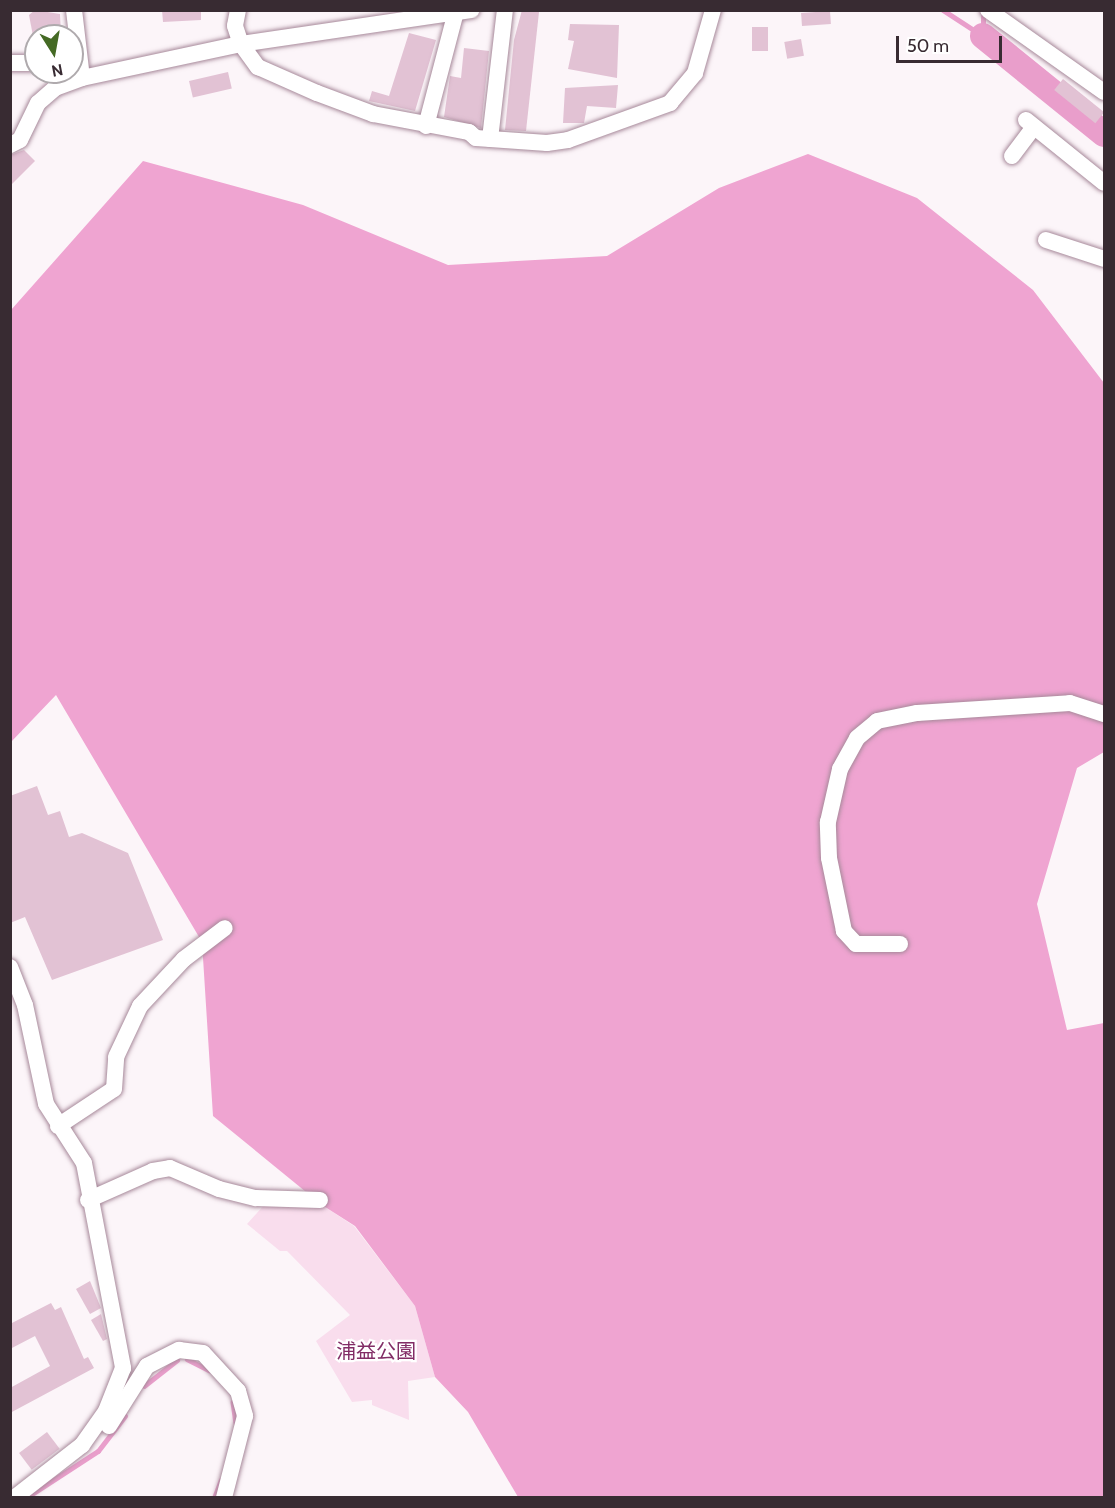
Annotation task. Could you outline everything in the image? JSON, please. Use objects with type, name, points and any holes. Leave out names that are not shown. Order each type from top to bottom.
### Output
[{"type":"street","points":[[238,10],[235,26],[241,44],[258,67],[373,114],[490,139],[568,140],[670,103],[695,73],[713,10]]},
{"type":"street","points":[[490,139],[505,10]]},
{"type":"street","points":[[84,68],[241,44],[389,15],[464,11],[426,126]]},
{"type":"street","points":[[989,11],[1104,92]]},
{"type":"street","points":[[10,145],[20,140],[38,103],[60,84]]},
{"type":"street","points":[[1012,156],[1030,123],[1104,183]]},
{"type":"street","points":[[1046,240],[1104,259]]},
{"type":"street","points":[[900,944],[856,944],[844,931],[829,858],[828,822],[840,769],[857,738],[877,721],[917,713],[1070,703],[1104,714]]},
{"type":"street","points":[[58,1126],[114,1089],[116,1057],[140,1006],[184,959],[225,928]]},
{"type":"street","points":[[10,967],[26,1005],[46,1104],[58,1126],[81,1152],[88,1200],[123,1368],[106,1411],[82,1445]]},
{"type":"street","points":[[88,1200],[153,1171],[170,1168],[219,1189],[256,1198],[320,1200]]},
{"type":"street","points":[[14,1497],[111,1424],[147,1366],[179,1350],[203,1353],[238,1391],[245,1416],[224,1497]]},
{"type":"green space","name":"浦益公園","points":[[266,1203],[322,1205],[354,1226],[415,1306],[435,1377],[408,1381],[409,1420],[372,1405],[372,1400],[352,1402],[316,1341],[350,1315],[287,1251],[280,1251],[247,1224]]},
{"type":"shaded area","points":[[808,154],[917,198],[1033,290],[1104,383],[1104,752],[1077,768],[1037,904],[1067,1030],[1104,1023],[1104,1497],[518,1497],[468,1412],[435,1377],[415,1306],[355,1226],[322,1205],[213,1116],[202,942],[56,695],[11,742],[11,310],[143,161],[303,205],[448,265],[607,256],[719,188]]},
{"type":"building","points":[[35,10],[60,14],[60,24],[31,24],[29,15]]},
{"type":"building","points":[[162,10],[201,10],[201,20],[163,22]]},
{"type":"building","points":[[522,10],[539,12],[526,131],[505,130],[514,40]]},
{"type":"building","points":[[830,11],[831,24],[802,26],[801,13]]},
{"type":"building","points":[[570,24],[619,25],[617,78],[568,69],[574,41],[568,40]]},
{"type":"building","points":[[752,27],[768,27],[768,51],[752,51]]},
{"type":"building","points":[[409,33],[436,40],[415,111],[369,101],[372,91],[389,96]]},
{"type":"building","points":[[801,39],[804,56],[787,59],[784,42]]},
{"type":"building","points":[[464,48],[489,51],[481,128],[444,117],[450,76],[461,78]]},
{"type":"building","points":[[228,72],[232,89],[193,98],[189,81]]},
{"type":"building","points":[[1063,79],[1104,112],[1095,123],[1054,90]]},
{"type":"building","points":[[618,85],[616,108],[587,106],[584,123],[563,123],[565,88]]},
{"type":"building","points":[[24,150],[35,161],[10,186],[10,155]]},
{"type":"building","points":[[37,786],[48,815],[60,811],[69,837],[82,833],[128,853],[163,940],[52,980],[25,917],[10,923],[10,796]]},
{"type":"building","points":[[90,1281],[101,1308],[90,1314],[76,1289]]},
{"type":"building","points":[[51,1303],[55,1310],[61,1307],[84,1359],[88,1357],[94,1368],[10,1413],[10,1388],[50,1366],[35,1336],[10,1349],[10,1324]]},
{"type":"building","points":[[101,1314],[107,1339],[103,1341],[91,1320]]},
{"type":"building","points":[[47,1432],[60,1449],[32,1470],[19,1453]]},
{"type":"waterway","points":[[943,10],[983,36]]},
{"type":"waterway","points":[[983,17],[983,36]]},
{"type":"waterway","points":[[983,36],[1104,134]]},
{"type":"waterway","points":[[187,1359],[209,1370]]},
{"type":"waterway","points":[[144,1386],[177,1360]]},
{"type":"waterway","points":[[233,1402],[236,1423]]},
{"type":"waterway","points":[[29,1496],[98,1451],[125,1416]]},
{"type":"waterway","points":[[214,1498],[221,1480]]}]
